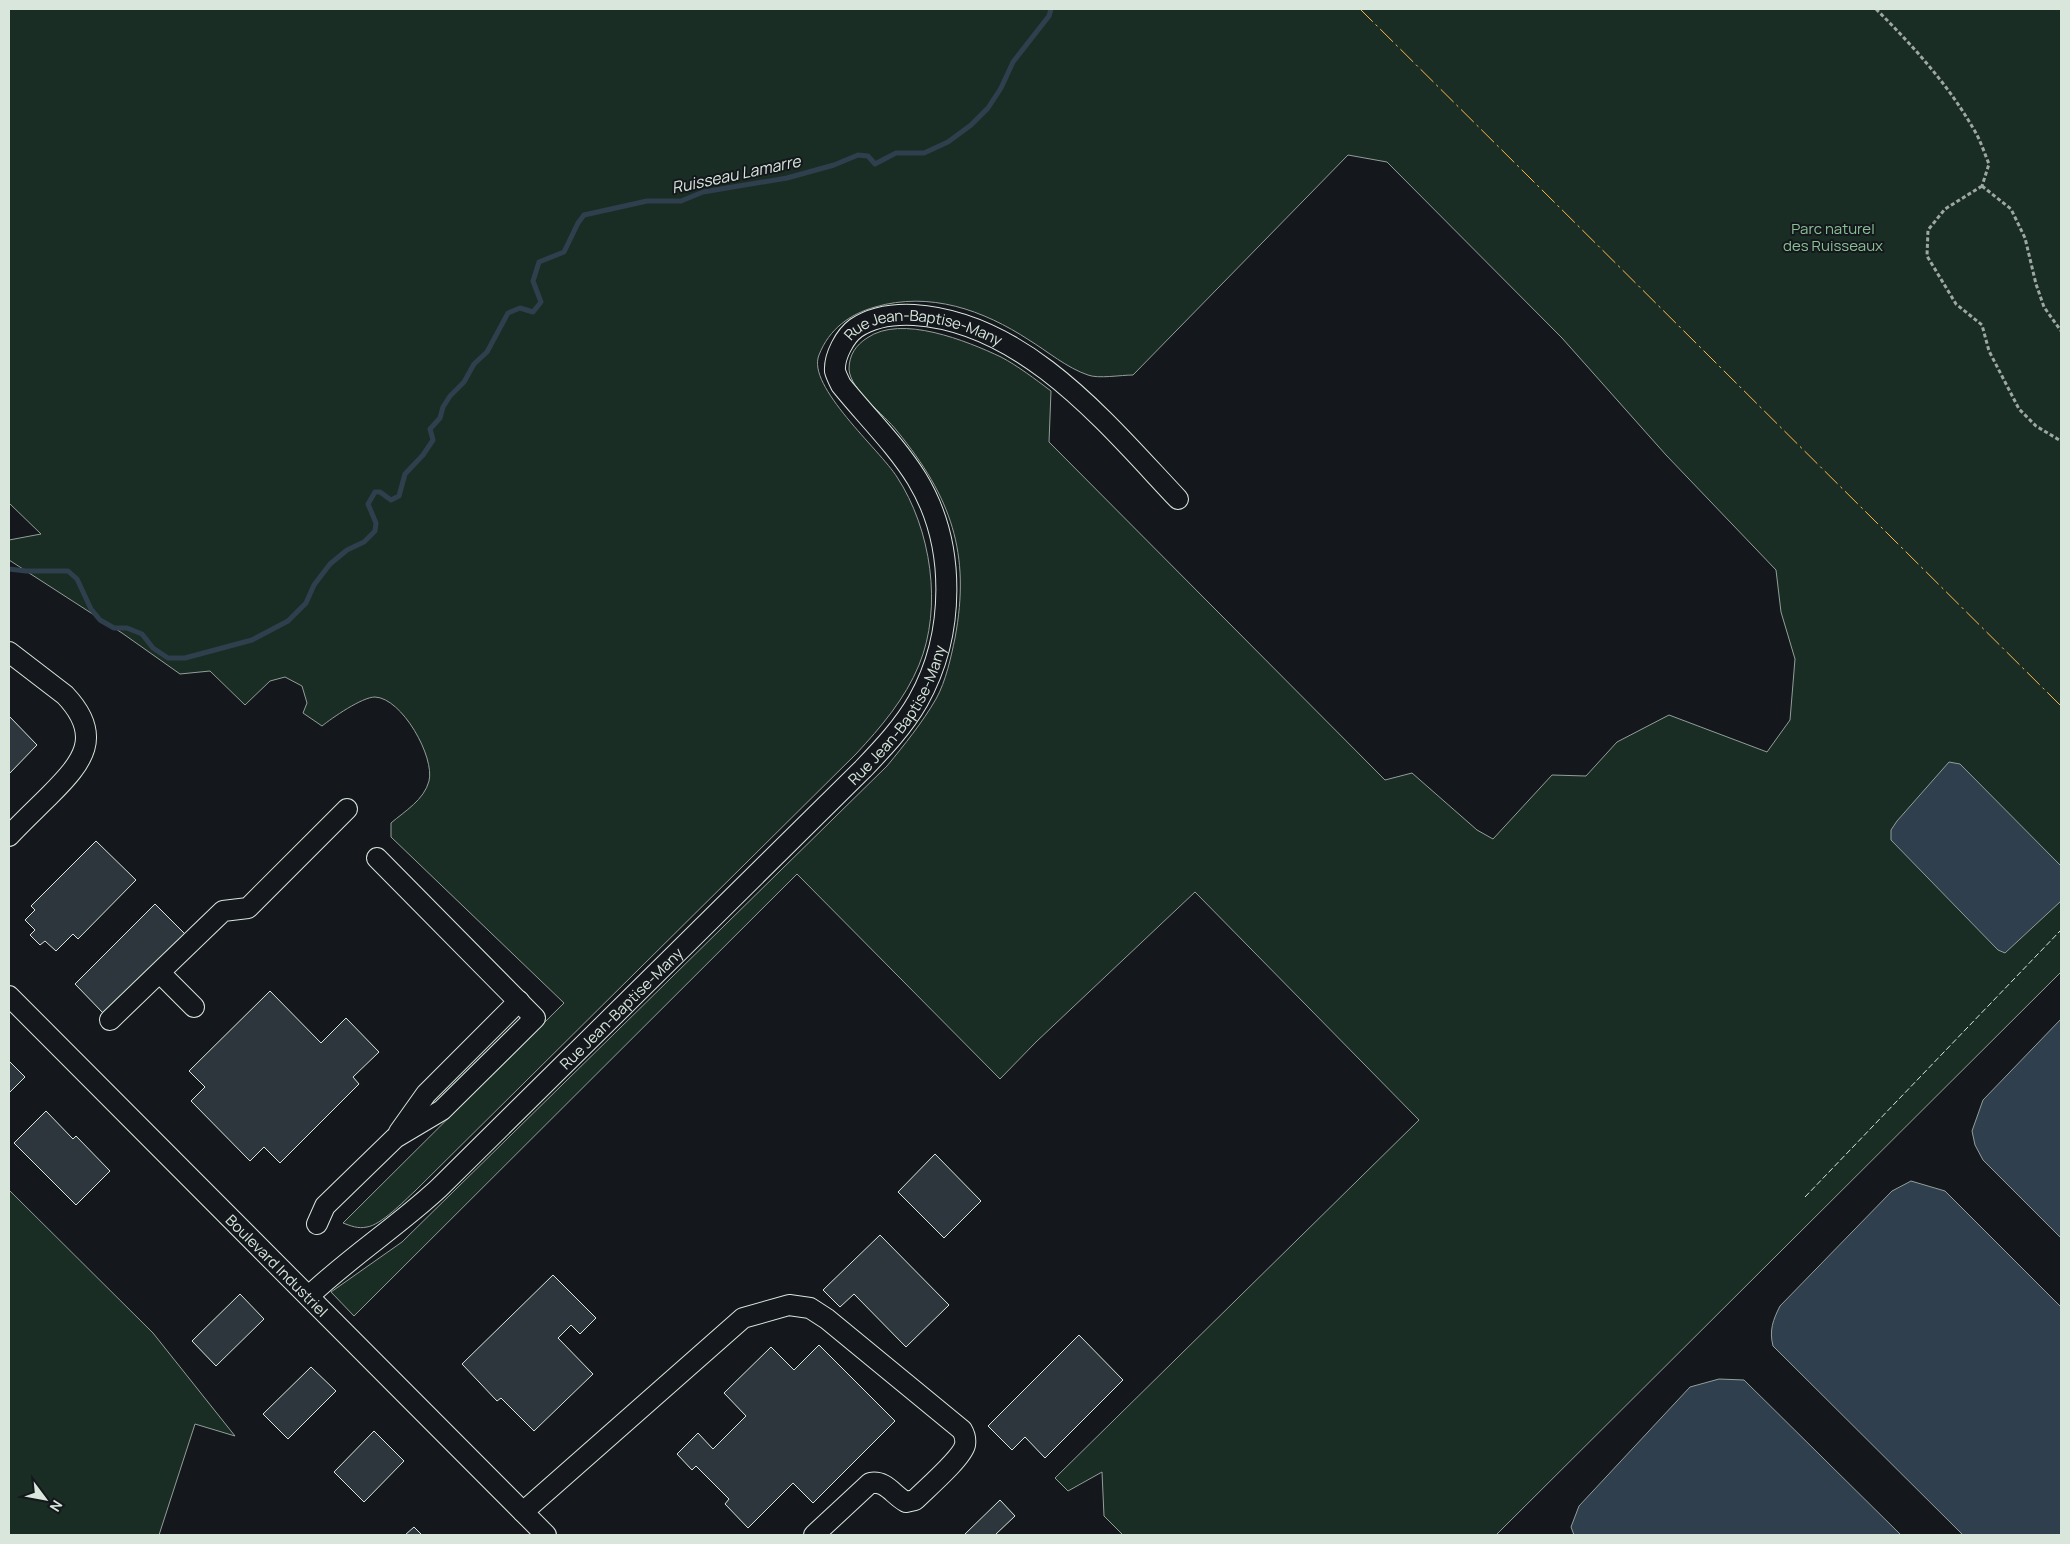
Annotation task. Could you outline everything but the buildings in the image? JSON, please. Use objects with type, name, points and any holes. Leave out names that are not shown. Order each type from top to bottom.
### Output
[{"type":"street","name":"Rue Jean-Baptise-Many","points":[[309,1296],[345,1262],[391,1230],[439,1188],[863,769],[892,738],[917,702],[936,660],[945,615],[947,590],[941,538],[929,501],[908,464],[841,385],[835,371],[837,357],[843,343],[852,331],[865,322],[881,317],[901,315],[925,316],[949,321],[992,336],[1041,366],[1075,393],[1178,499]]},
{"type":"street","points":[[9,652],[73,703],[84,724],[86,738],[85,751],[74,770],[9,836]]},
{"type":"street","points":[[110,1020],[223,912],[248,908],[347,809]]},
{"type":"street","points":[[317,1224],[325,1206],[395,1138],[442,1110],[535,1018],[377,858]]},
{"type":"street","points":[[160,972],[194,1007]]},
{"type":"street","name":"Boulevard Industriel","points":[[9,996],[546,1535]]},
{"type":"street","points":[[523,1512],[743,1318],[789,1305],[810,1308],[827,1320],[962,1430],[965,1436],[965,1446],[959,1457],[915,1500],[906,1502],[883,1484],[877,1481],[870,1483],[814,1535]]},
{"type":"path","points":[[1876,9],[1913,46],[1945,86],[1974,129],[1989,164],[1982,186],[1945,209],[1928,230],[1926,256],[1956,304],[1982,326],[1989,351],[2019,409],[2036,426],[2061,441]]},
{"type":"path","points":[[1982,186],[2011,209],[2025,238],[2036,284],[2044,307],[2061,331]]},
{"type":"green space","name":"Parc naturel des Ruisseaux","points":[[9,9],[2061,9],[2061,972],[1496,1535],[1123,1535],[1104,1516],[1102,1472],[1068,1491],[1055,1478],[1419,1120],[1195,892],[1036,1042],[1000,1079],[797,874],[354,1316],[331,1292],[402,1242],[887,766],[919,725],[940,692],[955,638],[960,579],[958,553],[952,527],[931,479],[916,455],[892,425],[861,394],[851,377],[849,364],[852,355],[856,347],[867,338],[881,331],[898,329],[934,332],[1001,357],[1051,391],[1049,442],[1385,780],[1412,773],[1477,830],[1493,839],[1552,775],[1586,776],[1617,742],[1669,715],[1767,752],[1790,720],[1795,659],[1781,612],[1776,570],[1666,455],[1562,338],[1387,162],[1348,155],[1133,375],[1103,377],[1080,372],[1011,329],[975,312],[955,306],[936,302],[916,301],[875,307],[857,314],[841,324],[828,338],[819,355],[818,368],[823,383],[833,400],[897,477],[909,498],[925,544],[932,594],[930,618],[926,642],[919,665],[907,689],[883,723],[856,754],[415,1191],[379,1222],[364,1228],[352,1226],[343,1223],[564,1003],[391,837],[391,823],[423,794],[427,788],[430,771],[422,744],[406,718],[396,707],[385,700],[375,697],[369,698],[347,708],[322,726],[303,713],[307,703],[302,686],[285,677],[270,681],[245,705],[210,671],[180,674],[122,633],[9,560],[9,540],[41,534],[9,503]]},
{"type":"green space","points":[[9,1190],[153,1333],[235,1436],[195,1424],[159,1535],[9,1535]]},
{"type":"water","points":[[1949,762],[1960,764],[2061,866],[2061,901],[2005,953],[1998,950],[1891,840],[1891,830],[1897,821]]},
{"type":"water","points":[[2061,1019],[2061,1238],[1983,1160],[1975,1145],[1972,1131],[1983,1100]]},
{"type":"water","points":[[1911,1181],[1945,1191],[2061,1307],[2061,1535],[1963,1535],[1773,1346],[1772,1325],[1780,1306],[1892,1191]]},
{"type":"water","points":[[1719,1379],[1744,1380],[1901,1535],[1574,1535],[1571,1527],[1579,1506],[1690,1387]]},
{"type":"waterway","name":"Ruisseau Lamarre","points":[[9,569],[68,571],[77,579],[91,609],[100,620],[114,628],[127,628],[142,634],[153,648],[168,658],[185,658],[252,640],[288,621],[306,603],[314,585],[330,564],[347,550],[364,542],[375,531],[376,523],[368,504],[375,492],[380,492],[391,500],[399,496],[405,474],[423,455],[433,440],[430,429],[440,418],[443,407],[450,396],[464,382],[474,364],[487,352],[508,313],[520,308],[533,312],[541,302],[533,281],[539,262],[564,252],[584,215],[647,201],[681,201],[703,192],[787,178],[834,165],[858,155],[868,156],[875,164],[896,153],[924,153],[948,142],[971,125],[988,108],[1001,88],[1013,62],[1049,16],[1051,9]]},
{"type":"fence","points":[[1805,1197],[2061,930]]},
{"type":"power","points":[[1360,9],[2061,706]]}]
